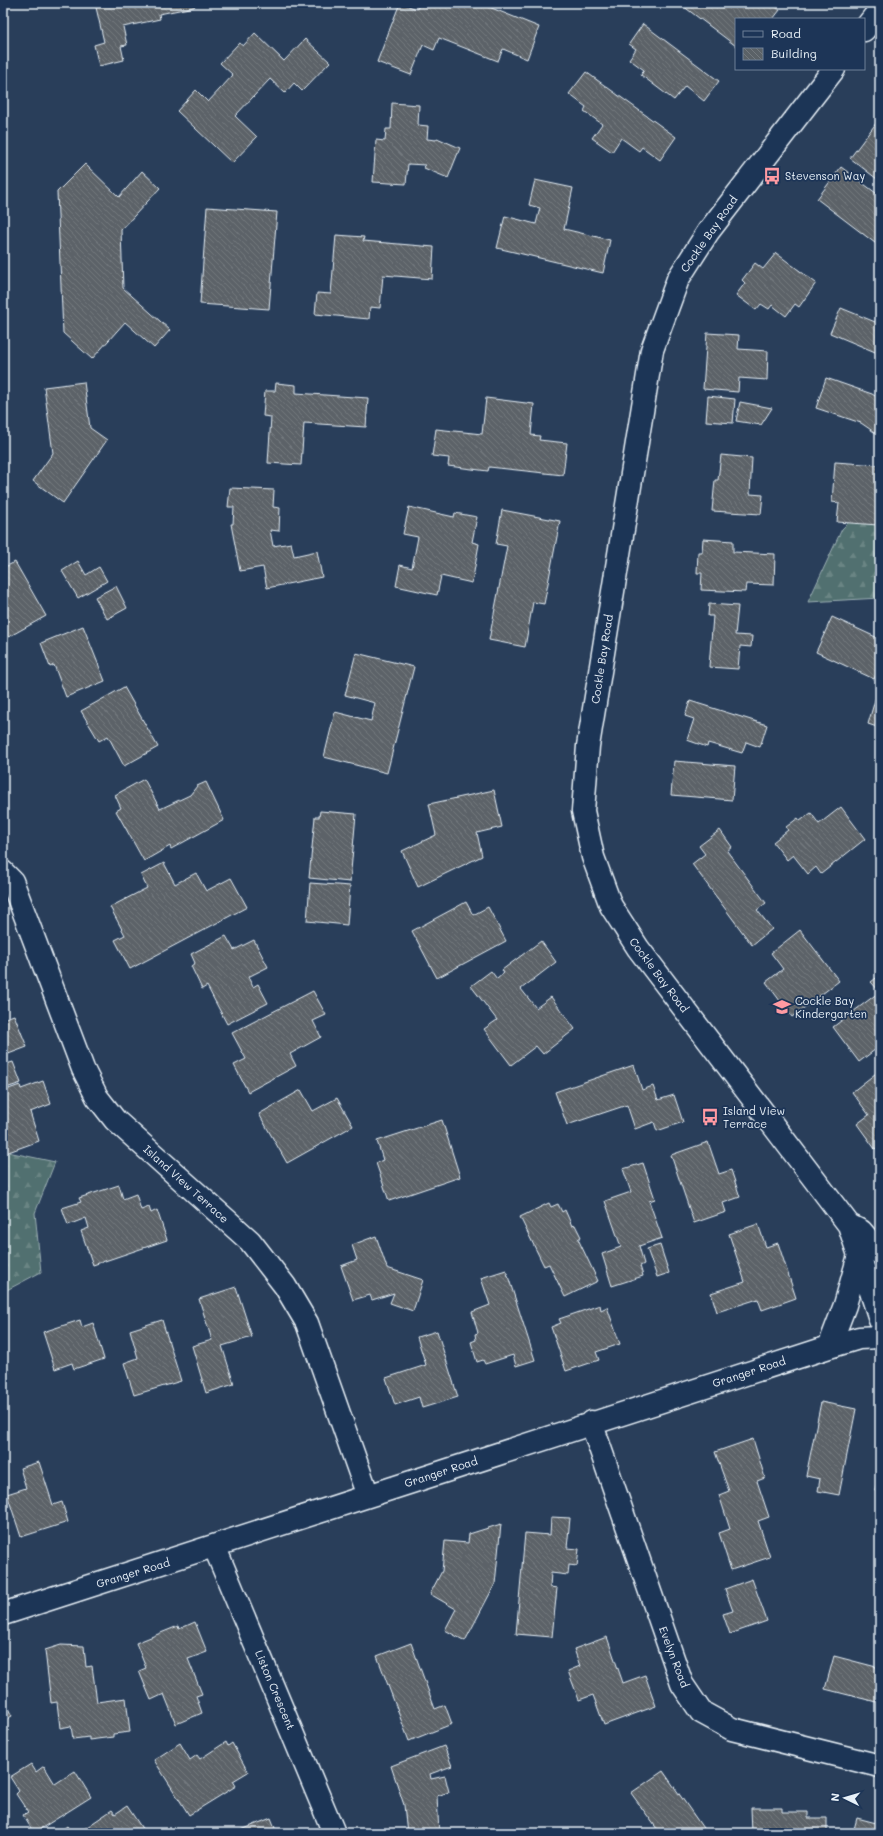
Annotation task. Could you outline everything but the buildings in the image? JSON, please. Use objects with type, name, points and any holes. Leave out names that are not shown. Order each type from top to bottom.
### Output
[{"type":"street","name":"Cockle Bay Road","points":[[833,70],[708,232],[678,279],[652,350],[588,746],[583,811],[593,857],[611,906],[638,948],[849,1225],[880,1319]]},
{"type":"street","name":"Island View Terrace","points":[[3,872],[12,881],[83,1068],[97,1097],[114,1120],[250,1241],[285,1286],[307,1322],[368,1496]]},
{"type":"street","name":"Cockle Bay Road","points":[[849,1225],[861,1232],[880,1253]]},
{"type":"street","points":[[829,1347],[845,1305],[859,1255]]},
{"type":"street","name":"Granger Road","points":[[3,1614],[215,1548],[591,1422],[859,1338],[880,1337]]},
{"type":"street","name":"Evelyn Road","points":[[591,1422],[682,1684],[702,1712],[732,1729],[880,1766]]},
{"type":"street","name":"Liston Crescent","points":[[215,1548],[334,1833]]},
{"type":"green space","points":[[880,491],[880,598],[808,602],[842,529]]},
{"type":"green space","points":[[3,1151],[55,1162],[35,1213],[41,1272],[3,1292]]},
{"type":"place","name":"Stevenson Way","points":[[772,176]]},
{"type":"place","name":"Cockle Bay Kindergarten","points":[[782,1007]]},
{"type":"place","name":"Island View Terrace","points":[[710,1117]]}]
